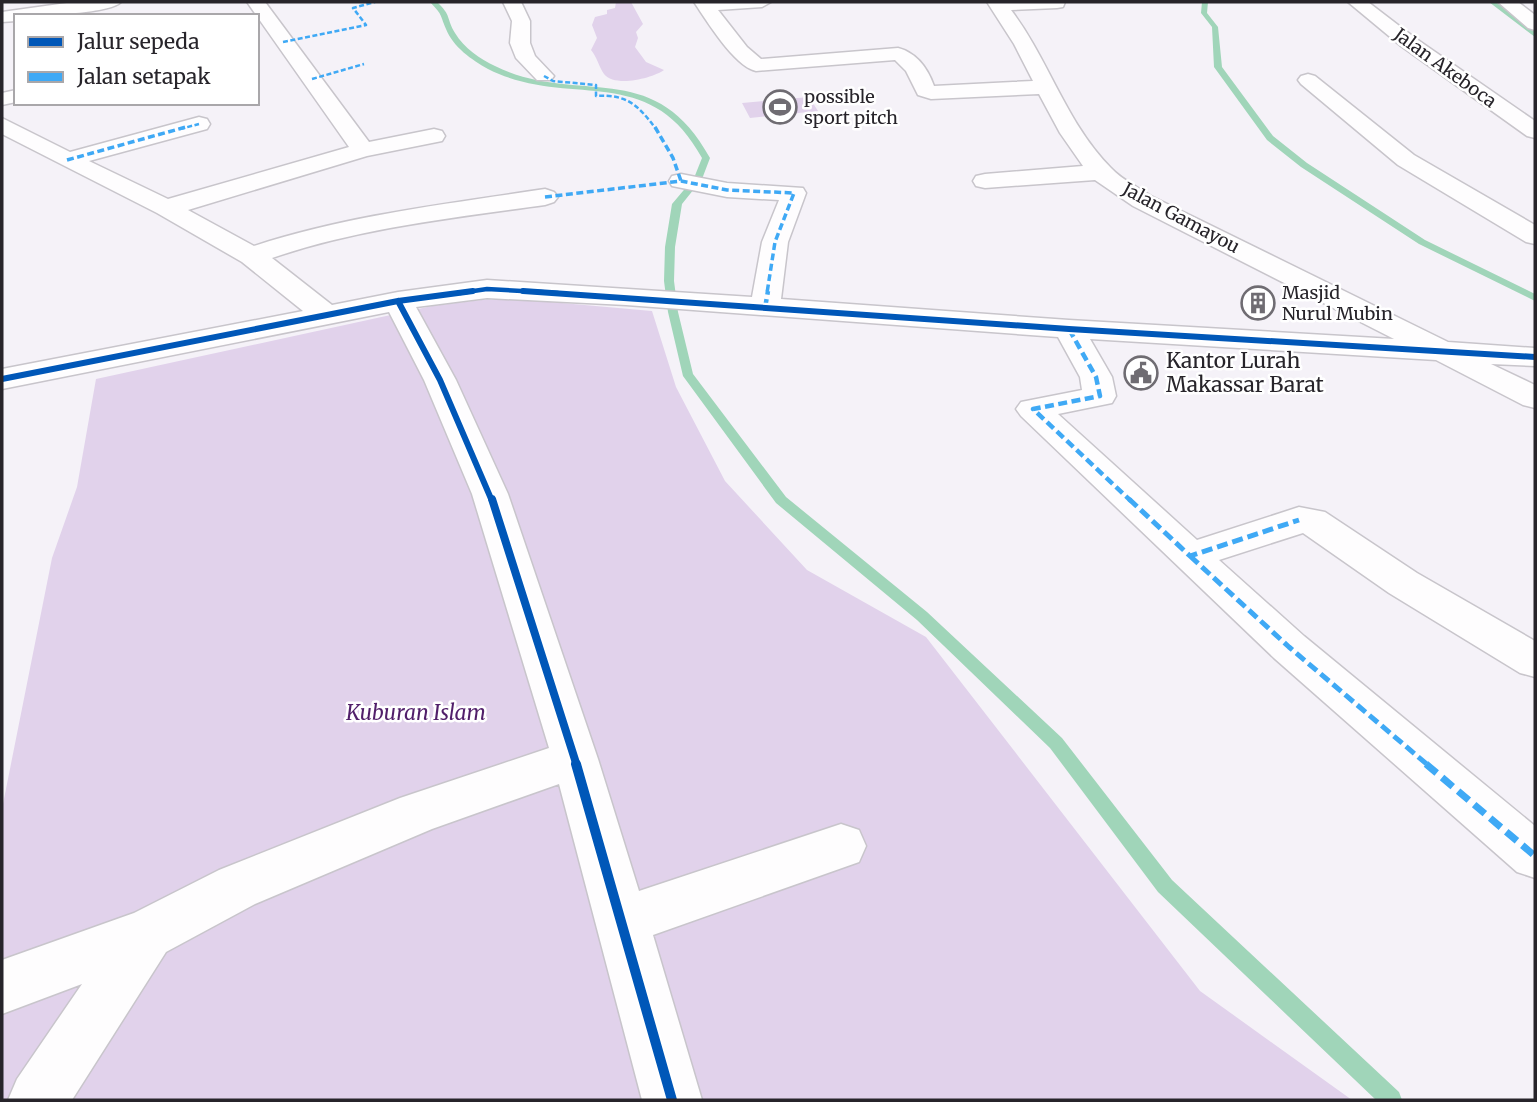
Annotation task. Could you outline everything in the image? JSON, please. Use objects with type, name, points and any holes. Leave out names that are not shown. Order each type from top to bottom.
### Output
[{"type":"street","points":[[24,14],[112,2]]},
{"type":"street","points":[[256,2],[277,48],[363,150]]},
{"type":"street","points":[[512,2],[521,21],[520,43],[526,58],[544,76]]},
{"type":"street","points":[[704,3],[762,2]]},
{"type":"street","name":"Jalan Akeboca","points":[[1357,2],[1408,42],[1535,131]]},
{"type":"street","points":[[1507,2],[1535,24]]},
{"type":"street","points":[[704,3],[740,51],[756,65],[894,54],[904,57],[921,77],[925,91],[930,93],[1047,87]]},
{"type":"street","points":[[998,4],[1057,3]]},
{"type":"street","name":"Jalan Gamayou","points":[[998,4],[1026,44],[1068,127],[1101,172],[1142,201],[1535,398]]},
{"type":"street","points":[[1308,80],[1406,160],[1535,236]]},
{"type":"street","points":[[66,160],[199,124]]},
{"type":"street","points":[[2,125],[66,160],[166,208],[252,256],[327,316]]},
{"type":"street","points":[[166,208],[363,150],[434,136]]},
{"type":"street","points":[[985,181],[1101,172]]},
{"type":"street","points":[[681,181],[714,187],[794,193],[775,243],[765,308]]},
{"type":"street","points":[[252,256],[329,233],[545,197]]},
{"type":"street","points":[[2,379],[398,301],[487,289],[1535,357]]},
{"type":"street","points":[[398,301],[440,380],[481,469],[575,759],[672,1100]]},
{"type":"street","points":[[1069,328],[1096,377],[1100,396],[1033,409],[1289,648],[1535,856]]},
{"type":"street","points":[[1190,556],[1300,520],[1312,521],[1403,583],[1535,661]]},
{"type":"street","points":[[2,987],[147,934],[237,887],[417,813],[575,759]]},
{"type":"street","points":[[623,921],[841,846]]},
{"type":"street","points":[[38,1100],[147,934]]},
{"type":"green space","points":[[616,2],[631,2],[643,24],[636,32],[638,38],[635,47],[646,62],[664,70],[652,76],[625,81],[609,78],[604,74],[591,50],[597,38],[592,25],[595,17],[607,14],[607,10],[615,8]]},
{"type":"green space","name":"possible sport pitch","points":[[809,97],[818,111],[750,118],[742,103]]},
{"type":"green space","name":"Kuburan Islam","points":[[517,299],[652,311],[676,387],[725,481],[807,570],[926,637],[1200,991],[1352,1100],[2,1100],[2,809],[52,558],[77,487],[96,379],[432,306]]},
{"type":"waterway","points":[[433,2],[445,13],[449,30],[460,45],[492,68],[551,86],[610,89],[630,93],[657,105],[691,134],[706,158],[698,179],[677,204],[670,247],[669,281],[687,374],[781,500],[922,616],[1056,743],[1165,886],[1391,1100]]},
{"type":"waterway","points":[[1205,2],[1204,13],[1215,27],[1218,67],[1270,138],[1304,165],[1422,242],[1535,298]]},
{"type":"waterway","points":[[1492,2],[1535,35]]},
{"type":"marked path","points":[[283,42],[366,25],[353,8],[375,2]]},
{"type":"marked path","points":[[312,79],[364,64]]},
{"type":"marked path","points":[[544,76],[553,81],[596,85],[596,96],[610,95],[628,100],[658,131],[673,158],[681,181]]},
{"type":"marked path","points":[[67,160],[199,124]]},
{"type":"marked path","points":[[545,197],[681,181],[727,190],[794,193],[775,242],[765,308]]},
{"type":"marked path","points":[[1069,329],[1096,377],[1100,396],[1033,409],[1190,556],[1299,520]]},
{"type":"marked path","points":[[1190,556],[1289,647],[1535,856]]},
{"type":"cycle path","points":[[2,379],[398,301],[487,289],[626,296],[1069,329],[1535,357]]},
{"type":"cycle path","points":[[398,301],[440,380],[490,494],[575,759],[672,1100]]},
{"type":"place","name":"possible sport pitch","points":[[780,107]]},
{"type":"place","name":"Masjid Nurul Mubin","points":[[1258,303]]},
{"type":"place","name":"Kantor Lurah Makassar Barat","points":[[1141,373]]}]
